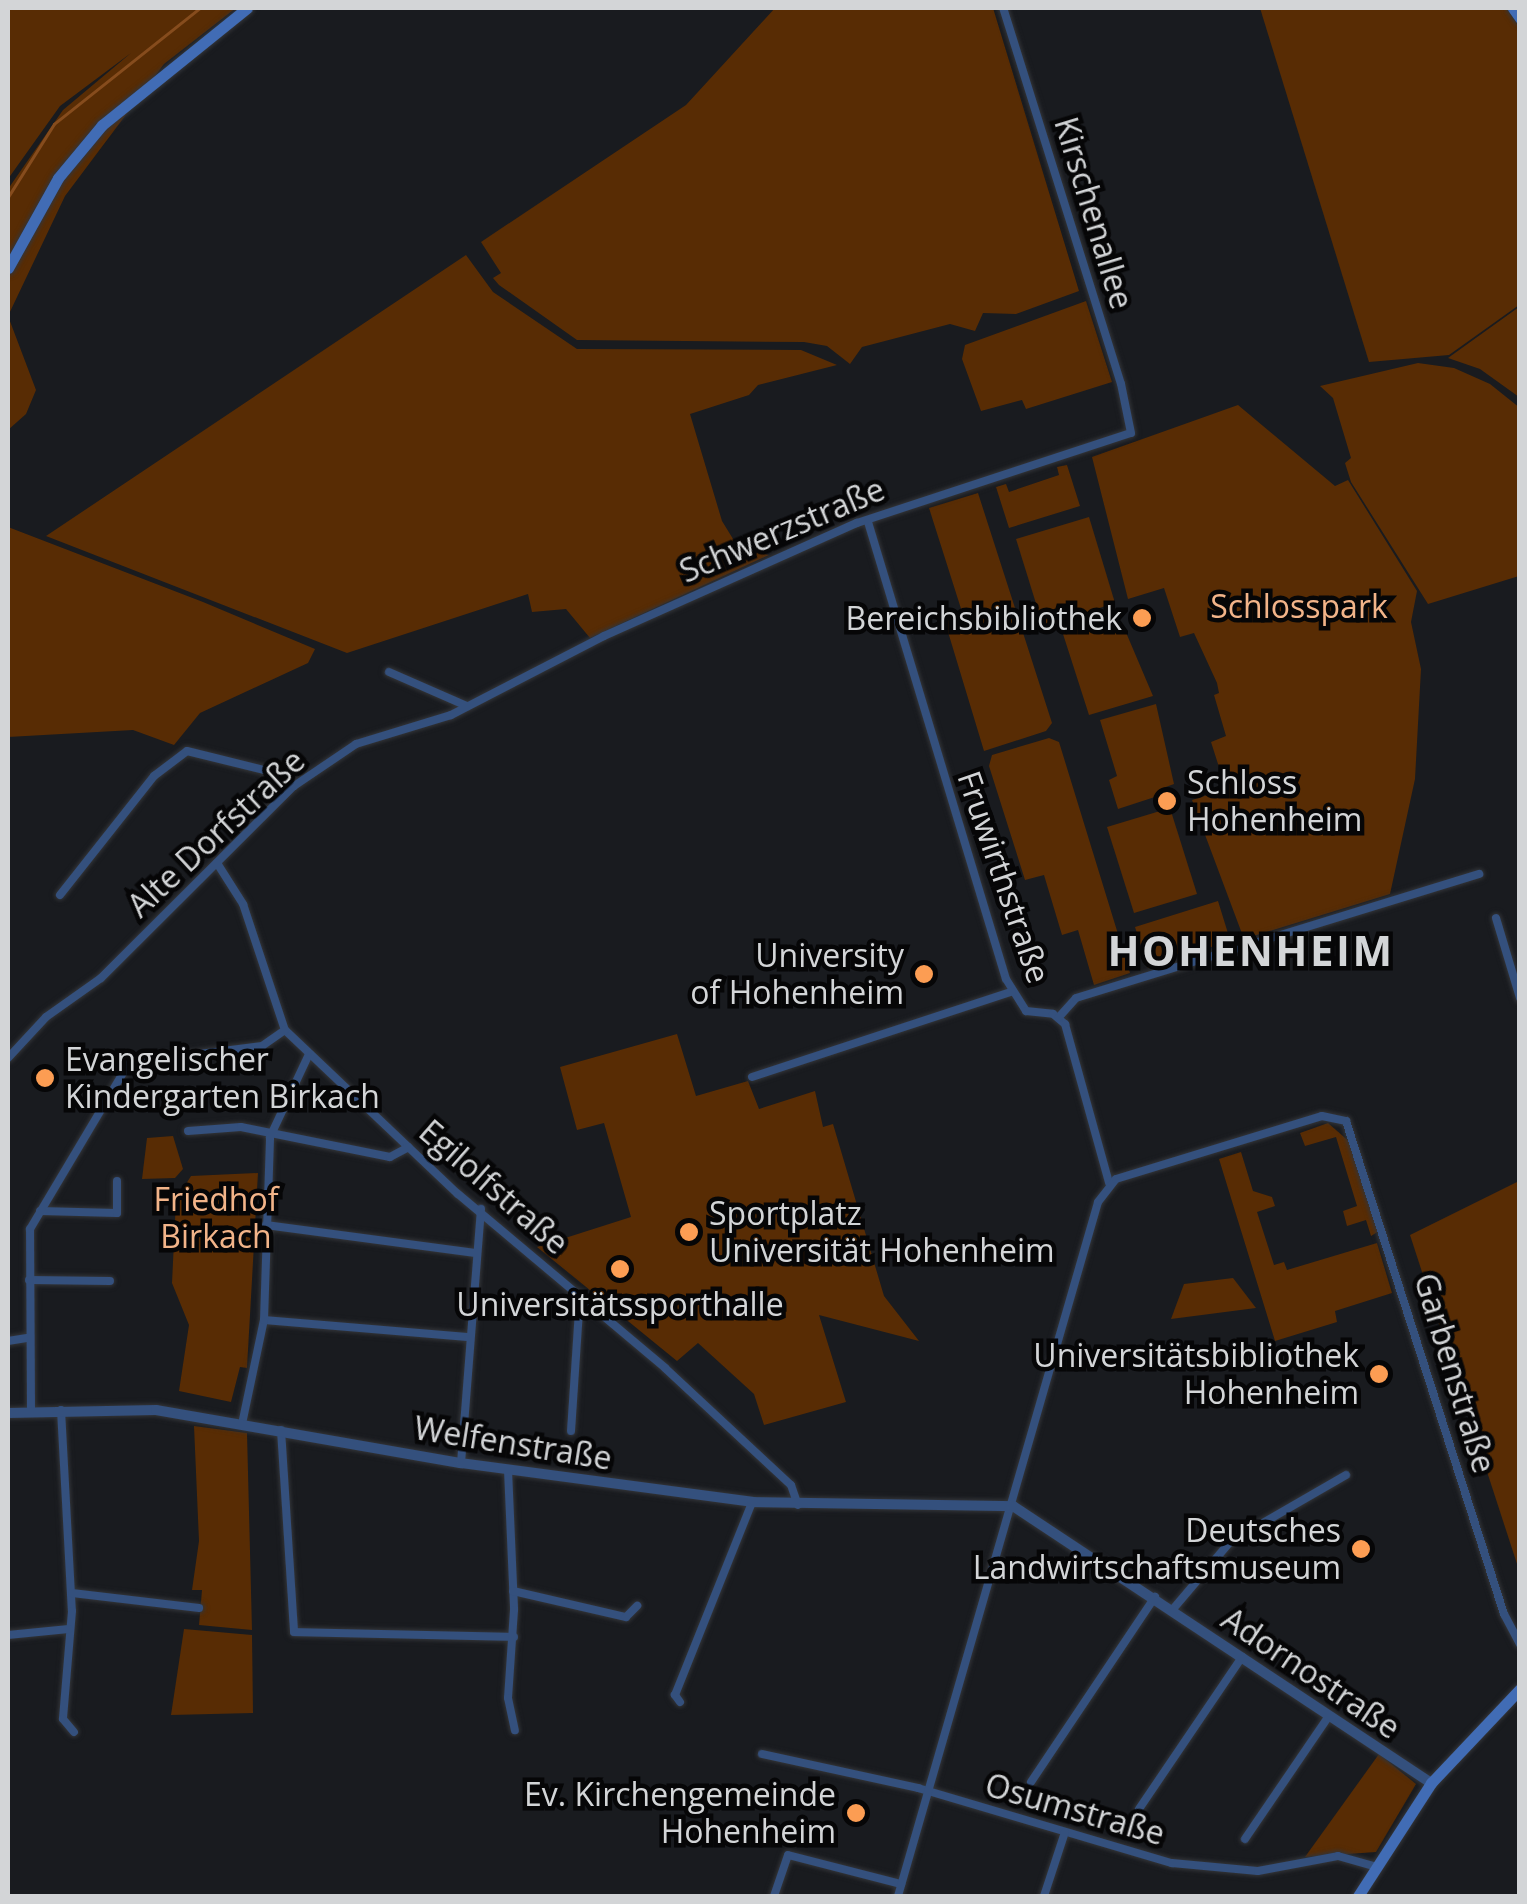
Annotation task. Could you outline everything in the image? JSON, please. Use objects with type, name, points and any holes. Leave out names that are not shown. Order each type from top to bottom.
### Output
[{"type":"main road","points":[[8,268],[58,178],[102,125],[247,8]]},
{"type":"main road","points":[[1513,8],[1520,18]]},
{"type":"main road","points":[[1358,1896],[1431,1783],[1520,1689]]},
{"type":"street","name":"Kirschenallee","points":[[1003,8],[1121,384],[1131,434]]},
{"type":"street","name":"Schwerzstraße","points":[[466,706],[677,602],[868,522],[1131,434]]},
{"type":"street","name":"Fruwirthstraße","points":[[868,522],[1012,992],[1026,1010],[1059,1017],[1109,1184]]},
{"type":"street","points":[[389,672],[466,706]]},
{"type":"street","name":"Alte Dorfstraße","points":[[8,1058],[46,1017],[102,978],[294,786],[356,744],[466,706]]},
{"type":"street","points":[[60,895],[154,776],[187,751],[268,771],[294,786]]},
{"type":"street","name":"Egilolfstraße","points":[[217,863],[243,904],[286,1030],[409,1147],[580,1294],[792,1486],[798,1506]]},
{"type":"street","points":[[1059,1017],[1076,998],[1479,874]]},
{"type":"street","points":[[1496,918],[1520,998]]},
{"type":"street","points":[[752,1076],[1012,992]]},
{"type":"street","points":[[30,1412],[26,1338],[30,1228],[129,1063],[262,1046],[286,1030]]},
{"type":"street","points":[[242,1424],[264,1320],[270,1138],[309,1054]]},
{"type":"street","name":"Garbenstraße","points":[[1109,1184],[1322,1116],[1341,1118],[1359,1149],[1520,1644]]},
{"type":"street","points":[[188,1131],[241,1127],[270,1138],[390,1157],[409,1147]]},
{"type":"street","points":[[40,1211],[117,1212],[117,1181]]},
{"type":"street","points":[[898,1896],[1098,1202],[1109,1184]]},
{"type":"street","points":[[461,1463],[466,1336],[481,1209]]},
{"type":"street","points":[[266,1226],[475,1254]]},
{"type":"street","points":[[29,1280],[110,1281]]},
{"type":"street","points":[[571,1431],[580,1294]]},
{"type":"street","points":[[264,1320],[466,1336]]},
{"type":"street","points":[[8,1341],[26,1338]]},
{"type":"street","points":[[61,1410],[72,1593],[63,1719],[74,1732]]},
{"type":"street","name":"Welfenstraße","points":[[8,1413],[156,1410],[461,1463],[752,1502],[1012,1510]]},
{"type":"street","points":[[281,1430],[294,1632],[514,1637]]},
{"type":"street","points":[[508,1470],[514,1591],[508,1698],[515,1730]]},
{"type":"street","points":[[1173,1609],[1230,1542],[1346,1475]]},
{"type":"street","points":[[680,1702],[675,1695],[752,1502]]},
{"type":"street","name":"Adornostraße","points":[[1012,1510],[1173,1609],[1431,1783]]},
{"type":"street","points":[[514,1591],[626,1617],[637,1606]]},
{"type":"street","points":[[72,1593],[199,1608]]},
{"type":"street","points":[[1031,1782],[1155,1598]]},
{"type":"street","points":[[8,1634],[69,1629]]},
{"type":"street","points":[[1138,1809],[1242,1657]]},
{"type":"street","points":[[1245,1839],[1329,1716]]},
{"type":"street","name":"Osumstraße","points":[[762,1754],[1230,1872],[1338,1856],[1377,1867]]},
{"type":"street","points":[[1044,1896],[1065,1832]]},
{"type":"street","points":[[774,1896],[788,1855],[901,1884]]},
{"type":"green space","points":[[8,8],[236,8],[164,64],[65,196],[8,316],[8,189],[63,110],[131,53],[60,106],[8,179]]},
{"type":"green space","points":[[775,8],[993,8],[1079,291],[1016,314],[983,313],[975,331],[950,324],[862,347],[850,364],[827,346],[804,342],[577,340],[499,285],[493,278],[501,273],[481,242],[686,105]]},
{"type":"green space","points":[[1260,8],[1506,8],[1520,28],[1519,305],[1449,355],[1369,362]]},
{"type":"green space","points":[[466,255],[493,292],[577,349],[801,350],[837,365],[758,385],[749,395],[690,414],[722,521],[738,547],[769,555],[590,638],[566,609],[532,612],[528,594],[347,653],[46,536]]},
{"type":"green space","points":[[1086,301],[1112,382],[1026,409],[1022,400],[981,411],[962,359],[965,345]]},
{"type":"green space","points":[[1519,307],[1519,397],[1480,369],[1448,358]]},
{"type":"green space","points":[[8,316],[36,390],[26,414],[8,430]]},
{"type":"green space","points":[[1418,363],[1454,368],[1490,384],[1520,408],[1519,576],[1428,604],[1351,482],[1345,463],[1351,458],[1333,398],[1320,386]]},
{"type":"green space","name":"Schlosspark","points":[[1238,405],[1335,486],[1348,480],[1417,591],[1411,622],[1421,669],[1415,779],[1390,894],[1244,939],[1192,800],[1226,789],[1211,742],[1226,736],[1214,695],[1219,693],[1217,683],[1194,633],[1180,637],[1164,588],[1128,599],[1092,457]]},
{"type":"green space","points":[[1067,465],[1080,506],[1009,528],[996,487],[1006,484],[1009,492],[1059,475],[1057,467]]},
{"type":"green space","points":[[978,493],[1052,723],[1046,731],[984,751],[945,622],[963,615],[929,508]]},
{"type":"green space","points":[[1089,517],[1115,603],[1043,626],[1016,539]]},
{"type":"green space","points":[[8,527],[315,649],[308,663],[200,713],[174,745],[133,730],[8,737]]},
{"type":"green space","points":[[1111,619],[1114,626],[1122,623],[1153,696],[1089,715],[1063,634]]},
{"type":"green space","points":[[1156,704],[1174,784],[1163,788],[1164,794],[1118,809],[1109,780],[1117,776],[1100,720]]},
{"type":"green space","points":[[1049,738],[1059,742],[1130,973],[1094,985],[1078,930],[1062,935],[1044,875],[1025,880],[989,766],[992,755]]},
{"type":"green space","points":[[1170,808],[1197,894],[1134,913],[1107,827]]},
{"type":"green space","points":[[1218,901],[1231,943],[1172,955],[1173,961],[1148,968],[1135,927]]},
{"type":"green space","name":"Sportplatz Universität Hohenheim","points":[[677,1034],[696,1096],[748,1081],[759,1109],[815,1091],[823,1127],[833,1124],[884,1296],[919,1341],[819,1315],[846,1402],[764,1425],[754,1394],[698,1343],[677,1361],[537,1247],[631,1217],[604,1123],[577,1130],[560,1067]]},
{"type":"green space","points":[[1328,1123],[1352,1144],[1379,1231],[1371,1236],[1366,1220],[1347,1226],[1343,1211],[1357,1206],[1336,1137],[1305,1146],[1300,1133]]},
{"type":"green space","points":[[173,1136],[183,1169],[175,1178],[142,1179],[147,1138]]},
{"type":"green space","points":[[1241,1152],[1253,1191],[1272,1197],[1275,1206],[1257,1212],[1274,1265],[1284,1262],[1287,1270],[1377,1243],[1392,1293],[1335,1311],[1337,1322],[1275,1341],[1219,1159]]},
{"type":"green space","name":"Friedhof Birkach","points":[[258,1173],[247,1368],[240,1367],[231,1402],[179,1391],[189,1325],[172,1283],[176,1200],[191,1176]]},
{"type":"green space","points":[[1519,1181],[1519,1570],[1410,1235]]},
{"type":"green space","points":[[1233,1278],[1256,1308],[1171,1319],[1184,1284]]},
{"type":"green space","points":[[194,1426],[247,1433],[252,1630],[199,1625],[202,1590],[192,1590],[199,1541]]},
{"type":"green space","points":[[184,1629],[252,1635],[253,1713],[171,1715]]},
{"type":"green space","points":[[1379,1754],[1416,1784],[1376,1852],[1305,1857]]},
{"type":"waterway","points":[[8,197],[54,124],[200,8]]},
{"type":"place","name":"Bereichsbibliothek","points":[[1142,618]]},
{"type":"place","name":"Schloss Hohenheim","points":[[1167,801]]},
{"type":"place","name":"University of Hohenheim","points":[[924,974]]},
{"type":"place","name":"Evangelischer Kindergarten Birkach","points":[[45,1078]]},
{"type":"place","name":"Sportplatz Universität Hohenheim","points":[[689,1232]]},
{"type":"place","name":"Universitätssporthalle","points":[[620,1269]]},
{"type":"place","name":"Universitätsbibliothek Hohenheim","points":[[1379,1374]]},
{"type":"place","name":"Deutsches Landwirtschaftsmuseum","points":[[1361,1549]]},
{"type":"place","name":"Ev. Kirchengemeinde Hohenheim","points":[[856,1813]]},
{"type":"district","name":"HOHENHEIM","points":[[1251,950]]}]
